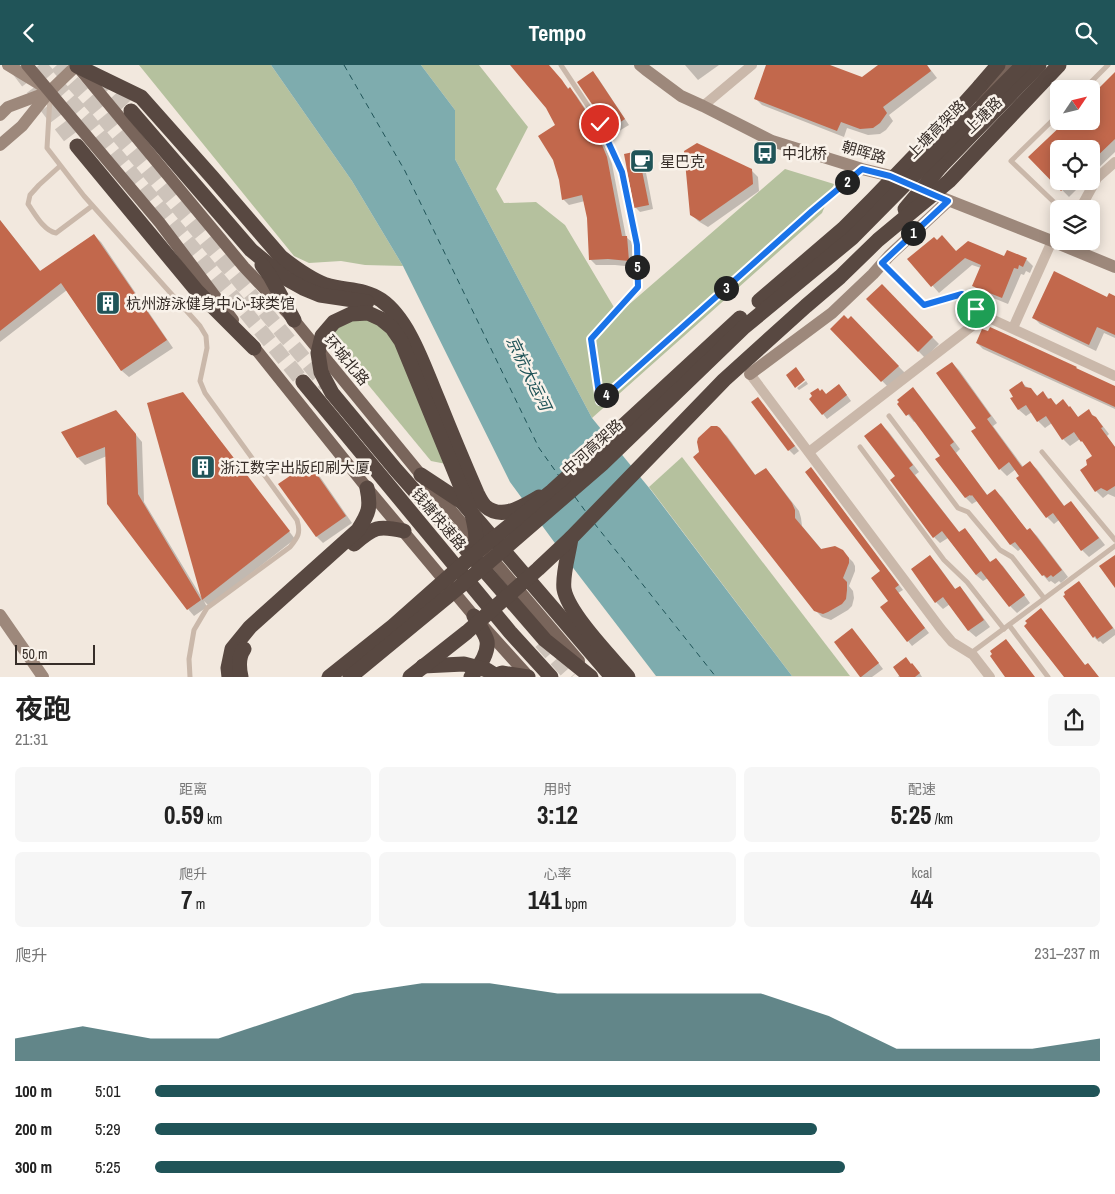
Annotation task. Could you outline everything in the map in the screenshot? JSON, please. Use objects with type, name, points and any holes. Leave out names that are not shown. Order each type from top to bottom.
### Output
[{"type":"highway","points":[[77,65],[141,97],[281,257],[295,268],[327,285],[366,292],[382,300],[398,316],[414,343],[484,506],[494,512],[508,513],[552,491]]},
{"type":"highway","points":[[329,677],[552,491],[720,335],[843,229],[953,116],[998,65]]},
{"type":"highway","name":"上塘高架路","points":[[852,238],[1022,65]]},
{"type":"highway","name":"上塘高架路","points":[[878,240],[941,166],[1039,65]]},
{"type":"highway","points":[[410,677],[467,631],[571,539],[724,380],[840,277],[878,240],[949,181],[1059,65]]},
{"type":"highway","points":[[131,111],[251,250],[270,276],[294,320]]},
{"type":"highway","points":[[77,146],[197,291],[254,348]]},
{"type":"highway","points":[[812,255],[852,238]]},
{"type":"highway","name":"中河高架路","points":[[350,677],[475,574],[602,464],[744,328],[852,238]]},
{"type":"highway","points":[[251,250],[285,278],[303,288],[320,295],[374,303],[398,316]]},
{"type":"highway","points":[[472,556],[477,533],[472,513],[402,341],[392,328],[381,319],[368,313],[351,314],[334,322],[322,336],[318,353],[321,372],[332,393],[396,470],[545,641],[591,677]]},
{"type":"highway","name":"钱塘快速路","points":[[303,382],[504,625],[551,677]]},
{"type":"highway","points":[[421,475],[462,503],[612,677]]},
{"type":"highway","points":[[241,677],[239,669],[241,653],[253,630],[358,530],[369,510],[370,502],[367,488]]},
{"type":"highway","points":[[229,677],[228,668],[232,649],[346,550],[380,527],[404,531]]},
{"type":"highway","points":[[571,539],[564,574],[566,597],[585,626],[628,677]]},
{"type":"highway","points":[[471,677],[483,660],[487,641],[474,616]]},
{"type":"highway","points":[[423,666],[464,664],[487,670],[498,677]]},
{"type":"highway","points":[[491,677],[502,673],[529,677]]},
{"type":"main road","points":[[28,65],[160,223],[254,348],[367,488],[474,616],[529,677]]},
{"type":"main road","name":"环城北路","points":[[77,65],[244,267],[294,320],[591,677]]},
{"type":"main road","name":"上塘路","points":[[890,176],[939,139],[1008,65]]},
{"type":"main road","name":"上塘路","points":[[927,192],[1007,113],[1064,65]]},
{"type":"street","points":[[8,65],[50,91]]},
{"type":"street","points":[[0,145],[22,126],[50,91],[77,65]]},
{"type":"street","name":"朝晖路","points":[[640,65],[681,96],[772,141],[890,176],[948,201],[1050,238]]},
{"type":"street","points":[[703,106],[752,65]]},
{"type":"street","points":[[0,115],[8,107],[50,91]]},
{"type":"street","points":[[1085,200],[1097,178],[1115,162]]},
{"type":"street","points":[[948,201],[832,313],[750,374],[941,629],[952,642],[972,653],[990,677]]},
{"type":"street","points":[[1013,328],[1056,250]]},
{"type":"street","name":"朝晖路","points":[[1078,250],[1115,267]]},
{"type":"street","points":[[809,453],[985,316],[1115,376]]},
{"type":"street","points":[[0,615],[43,677]]},
{"type":"lane","points":[[561,65],[600,124],[622,172],[637,245],[638,287],[591,339],[600,401],[812,211],[862,169]]},
{"type":"lane","points":[[1093,80],[1108,65]]},
{"type":"lane","points":[[50,91],[46,148],[92,206],[203,331],[206,336],[207,348],[200,381],[205,393],[297,520],[300,529],[296,540],[290,547],[206,608],[194,630],[189,659],[190,677]]},
{"type":"lane","points":[[1050,123],[1011,161],[1053,200]]},
{"type":"lane","points":[[60,166],[30,195],[28,205],[38,219],[51,232],[56,233],[92,206]]},
{"type":"lane","points":[[882,263],[924,305],[962,294],[985,316]]},
{"type":"lane","points":[[890,416],[958,508],[968,512],[1000,550],[1012,557],[1044,598]]},
{"type":"lane","points":[[860,447],[944,560],[967,583],[1004,629]]},
{"type":"lane","points":[[1042,452],[1115,540]]},
{"type":"lane","points":[[972,653],[1115,546]]},
{"type":"lane","points":[[1009,625],[1048,677]]},
{"type":"green space","points":[[139,65],[271,65],[352,181],[403,266],[365,265],[341,261],[309,263],[294,256]]},
{"type":"green space","points":[[421,65],[479,65],[528,127],[496,189],[504,203],[536,202],[565,225],[618,314],[785,169],[834,184],[822,213],[592,418],[455,159],[455,110]]},
{"type":"green space","points":[[350,310],[387,330],[404,353],[446,464],[431,461],[333,342],[331,330]]},
{"type":"green space","points":[[682,457],[850,676],[792,676],[649,487]]},
{"type":"water","name":"京杭大运河","points":[[271,65],[421,65],[455,110],[455,159],[592,418],[650,489],[792,676],[656,676],[510,482],[403,266],[352,181]]},
{"type":"building","points":[[510,65],[549,65],[568,89],[570,87],[596,126],[607,157],[622,236],[627,236],[629,261],[589,260],[587,218],[582,195],[562,200],[553,160],[538,136],[555,125],[546,108]]},
{"type":"building","points":[[766,65],[830,65],[862,77],[878,65],[927,65],[931,71],[883,107],[887,113],[880,123],[873,128],[860,129],[841,122],[837,131],[754,99]]},
{"type":"building","points":[[593,71],[625,119],[608,130],[577,82]]},
{"type":"building","points":[[1115,72],[1115,139],[1100,153],[1100,140],[1050,140],[1050,180],[1028,157],[1056,130],[1100,130],[1100,87]]},
{"type":"building","points":[[697,143],[752,169],[753,184],[700,221],[690,215],[684,151]]},
{"type":"building","points":[[638,151],[649,205],[634,208],[624,154]]},
{"type":"building","name":"杭州游泳健身中心-球类馆","points":[[0,220],[40,271],[94,234],[167,340],[121,371],[61,283],[0,331]]},
{"type":"building","points":[[942,235],[956,251],[968,241],[1004,256],[1007,250],[1027,258],[1023,267],[1019,265],[1018,269],[1014,268],[1002,298],[972,286],[981,265],[965,258],[931,287],[907,259],[934,237],[937,240]]},
{"type":"building","points":[[1054,271],[1107,297],[1109,293],[1115,296],[1115,335],[1097,327],[1089,345],[1032,318]]},
{"type":"building","points":[[882,284],[933,337],[918,352],[866,299]]},
{"type":"building","points":[[844,315],[848,319],[851,316],[899,366],[881,382],[830,329]]},
{"type":"building","points":[[990,327],[1115,386],[1115,407],[976,343],[982,329],[988,331]]},
{"type":"building","points":[[952,362],[991,416],[987,419],[1022,467],[1030,461],[1064,506],[1071,501],[1099,538],[1081,551],[1053,513],[1046,518],[1016,478],[1019,476],[1009,462],[999,470],[971,431],[976,428],[936,373]]},
{"type":"building","points":[[796,367],[805,380],[795,388],[786,375]]},
{"type":"building","points":[[1022,381],[1025,387],[1031,388],[1037,396],[1043,391],[1048,399],[1051,398],[1056,405],[1063,399],[1078,417],[1089,409],[1115,447],[1115,486],[1107,491],[1101,488],[1095,492],[1080,470],[1087,465],[1086,460],[1092,456],[1074,432],[1062,440],[1046,416],[1037,422],[1026,405],[1018,410],[1010,398],[1013,397],[1009,390]]},
{"type":"building","points":[[839,384],[847,395],[822,415],[809,399],[812,396],[810,393],[818,388],[820,391],[822,389],[826,394]]},
{"type":"building","points":[[913,387],[954,442],[950,445],[987,495],[995,489],[1027,530],[1030,528],[1062,570],[1053,577],[1051,575],[1047,578],[1044,575],[1042,576],[1015,542],[1010,545],[972,495],[965,498],[935,459],[940,456],[909,414],[906,416],[897,404],[899,402],[897,400]]},
{"type":"building","name":"浙江数字出版印刷大厦","points":[[183,392],[290,531],[202,600],[147,403]]},
{"type":"building","points":[[758,397],[795,446],[788,451],[751,402]]},
{"type":"building","points":[[116,410],[136,434],[138,494],[201,600],[187,610],[107,504],[105,447],[77,458],[61,432]]},
{"type":"building","points":[[881,423],[913,465],[909,468],[959,532],[965,528],[990,562],[996,558],[1025,595],[1009,607],[981,571],[976,575],[942,531],[933,538],[890,480],[895,476],[864,436]]},
{"type":"building","points":[[711,426],[720,428],[755,475],[766,468],[792,503],[795,510],[795,518],[821,549],[835,546],[843,550],[849,558],[843,578],[847,582],[846,599],[842,604],[823,614],[814,611],[693,457],[699,452],[698,438]]},
{"type":"building","points":[[309,463],[346,516],[316,537],[278,484]]},
{"type":"building","points":[[811,467],[899,585],[895,588],[925,628],[907,642],[880,607],[888,601],[871,578],[880,571],[805,472]]},
{"type":"building","points":[[930,555],[955,589],[960,586],[984,620],[968,631],[943,597],[935,603],[911,569]]},
{"type":"building","points":[[1115,555],[1115,588],[1099,566]]},
{"type":"building","points":[[1079,581],[1113,628],[1097,639],[1095,636],[1093,638],[1063,596],[1065,595],[1064,592]]},
{"type":"building","points":[[1041,608],[1085,665],[1088,663],[1099,677],[1064,677],[1024,626],[1027,623],[1025,621]]},
{"type":"building","points":[[852,628],[879,663],[861,677],[834,642]]},
{"type":"building","points":[[1006,639],[1035,677],[1005,677],[990,656],[992,654],[990,651]]},
{"type":"building","points":[[906,657],[920,673],[915,677],[900,677],[893,667]]},
{"type":"ferry route","points":[[344,65],[405,171],[539,448],[559,476]]},
{"type":"ferry route","points":[[575,497],[586,512]]},
{"type":"ferry route","points":[[594,523],[716,677]]},
{"type":"tunnel","points":[[39,65],[85,117],[303,382]]},
{"type":"tunnel","points":[[57,65],[93,105],[326,385]]},
{"type":"tunnel","points":[[19,70],[77,146]]},
{"type":"tunnel","points":[[100,77],[131,111]]},
{"type":"tunnel","points":[[541,642],[572,677]]},
{"type":"place","name":"中北桥","points":[[765,153]]},
{"type":"place","name":"星巴克","points":[[642,161]]},
{"type":"place","name":"杭州游泳健身中心-球类馆","points":[[108,303]]},
{"type":"place","name":"浙江数字出版印刷大厦","points":[[203,467]]},
{"type":"route","points":[[600,124],[622,172],[637,245],[638,287],[591,339],[600,401],[812,211],[862,169],[890,176],[948,201],[882,263],[924,305],[962,294],[976,309]]}]
